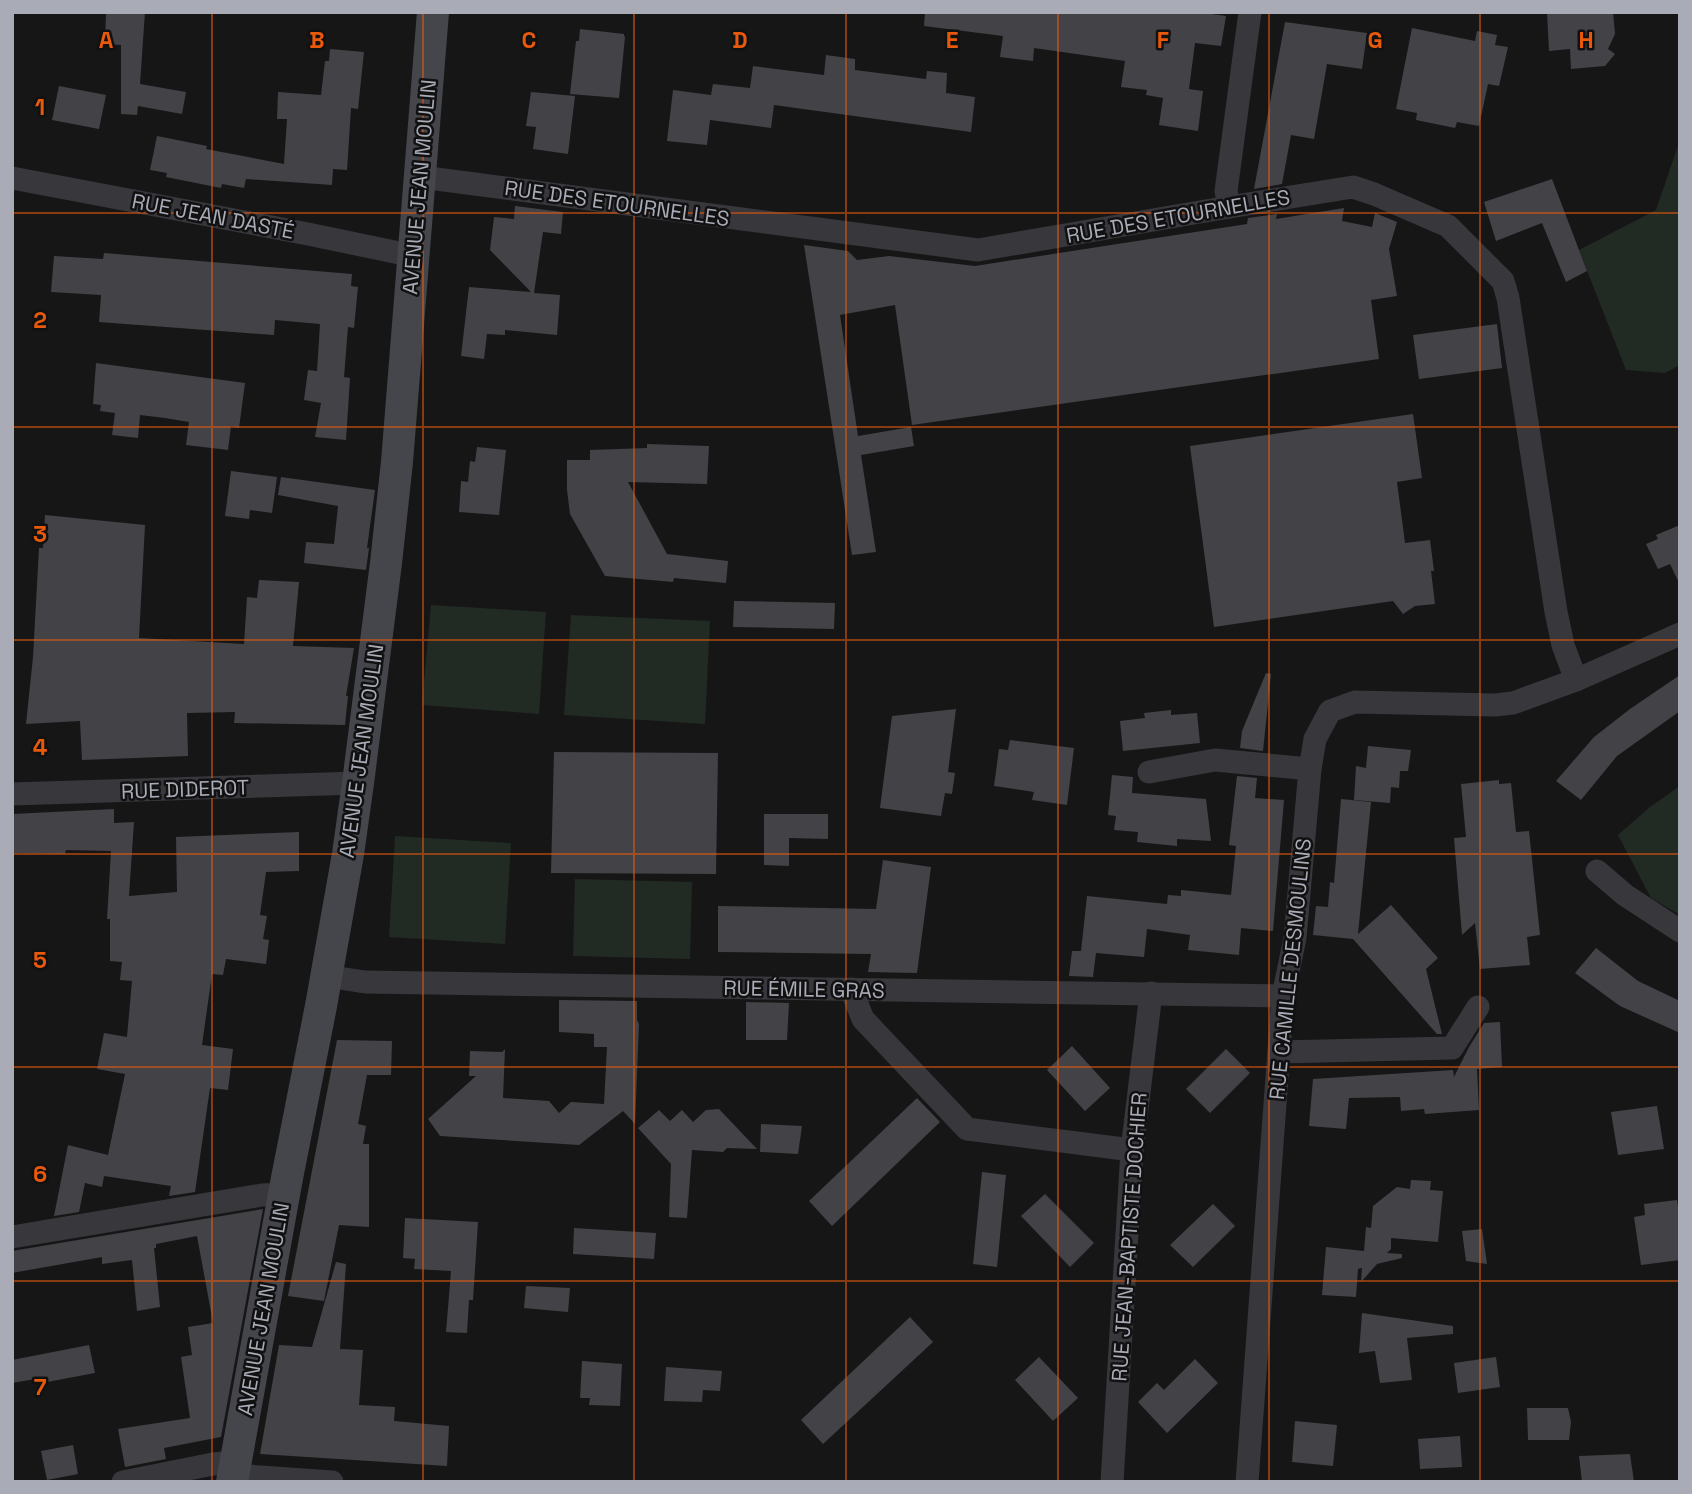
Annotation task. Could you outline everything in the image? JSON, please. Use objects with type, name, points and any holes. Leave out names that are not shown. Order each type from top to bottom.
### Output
[{"type":"main road","name":"AVENUE JEAN MOULIN","points":[[234,1474],[348,854],[358,783],[397,461],[433,12]]},
{"type":"street","points":[[1229,207],[1226,191],[1250,12]]},
{"type":"street","name":"RUE DES ETOURNELLES","points":[[421,177],[978,250],[1353,187],[1448,226],[1503,281],[1508,298],[1556,612],[1563,645],[1576,680]]},
{"type":"street","name":"RUE JEAN DASTÉ","points":[[12,178],[414,256]]},
{"type":"street","name":"RUE CAMILLE DESMOULINS","points":[[1247,1482],[1283,996],[1295,938],[1315,738],[1330,711],[1355,702],[1495,705],[1513,703],[1576,680],[1680,634]]},
{"type":"street","points":[[1149,772],[1215,760],[1310,769]]},
{"type":"street","name":"RUE DIDEROT","points":[[12,794],[358,783]]},
{"type":"street","points":[[1597,872],[1625,895],[1680,931]]},
{"type":"street","name":"RUE ÉMILE GRAS","points":[[326,975],[365,982],[1283,996]]},
{"type":"street","points":[[851,989],[863,1019],[967,1129],[1132,1150]]},
{"type":"street","name":"RUE JEAN-BAPTISTE DOCHIER","points":[[1112,1482],[1132,1150],[1151,993]]},
{"type":"street","points":[[1279,1052],[1452,1048],[1478,1007]]},
{"type":"street","points":[[12,1237],[284,1194]]},
{"type":"street","points":[[123,1482],[223,1463],[234,1474],[332,1482]]},
{"type":"shaded area","points":[[1680,140],[1680,365],[1665,373],[1626,370],[1579,250],[1656,210]]},
{"type":"shaded area","points":[[431,605],[546,612],[539,714],[422,705]]},
{"type":"shaded area","points":[[571,615],[710,621],[705,724],[564,715]]},
{"type":"shaded area","points":[[1680,786],[1680,915],[1651,898],[1618,835],[1650,807]]},
{"type":"shaded area","points":[[395,836],[511,843],[505,944],[389,937]]},
{"type":"shaded area","points":[[575,879],[692,882],[690,959],[573,956]]},
{"type":"building","points":[[106,12],[145,12],[140,84],[186,92],[182,114],[138,106],[137,115],[121,114],[121,45],[105,44]]},
{"type":"building","points":[[925,12],[1198,12],[1226,16],[1221,46],[1195,43],[1189,89],[1203,91],[1198,131],[1159,125],[1163,98],[1146,95],[1147,90],[1121,87],[1125,61],[1034,48],[1033,61],[1000,57],[1003,36],[924,26]]},
{"type":"building","points":[[1547,12],[1613,12],[1615,34],[1608,49],[1615,54],[1605,66],[1571,69],[1570,49],[1549,51]]},
{"type":"building","points":[[1285,22],[1367,33],[1362,69],[1327,64],[1314,139],[1291,135],[1282,184],[1254,189]]},
{"type":"building","points":[[1412,28],[1475,41],[1477,31],[1497,35],[1495,45],[1508,47],[1499,86],[1488,84],[1479,126],[1457,122],[1455,128],[1416,120],[1417,113],[1396,109]]},
{"type":"building","points":[[580,29],[624,34],[619,98],[570,94],[576,41],[579,41]]},
{"type":"building","points":[[330,49],[364,52],[358,109],[351,108],[347,170],[333,169],[332,185],[246,179],[244,188],[222,184],[221,188],[166,177],[167,173],[150,170],[157,136],[207,146],[206,149],[284,164],[287,119],[277,119],[278,92],[321,95],[325,61],[329,61]]},
{"type":"building","points":[[826,55],[855,59],[855,70],[926,79],[927,71],[947,73],[946,93],[975,97],[971,132],[774,105],[771,128],[710,120],[707,145],[667,141],[673,90],[711,95],[713,84],[750,88],[753,66],[824,75]]},
{"type":"building","points":[[59,86],[106,95],[99,129],[52,120]]},
{"type":"building","points":[[531,92],[575,96],[568,154],[533,149],[536,127],[526,126]]},
{"type":"building","points":[[1552,179],[1587,271],[1566,282],[1542,223],[1496,241],[1484,202]]},
{"type":"building","points":[[515,206],[563,212],[561,234],[543,232],[534,293],[560,295],[557,335],[505,330],[505,335],[487,334],[484,359],[461,356],[469,287],[531,292],[490,250],[494,217],[514,219]]},
{"type":"building","points":[[1344,208],[1342,221],[1372,227],[1375,213],[1397,222],[1389,249],[1397,296],[1371,300],[1379,359],[912,425],[895,305],[840,315],[858,436],[911,427],[914,446],[861,455],[876,552],[852,555],[804,245],[848,251],[857,260],[889,256],[975,266],[1247,224],[1248,218],[1277,214],[1276,219]]},
{"type":"building","points":[[104,253],[352,274],[351,286],[358,287],[354,328],[348,327],[344,377],[350,378],[346,440],[315,437],[321,403],[304,400],[308,370],[317,371],[320,324],[275,320],[274,335],[99,322],[101,295],[51,292],[54,256],[103,259]]},
{"type":"building","points":[[1497,324],[1502,368],[1419,379],[1413,335]]},
{"type":"building","points":[[96,363],[245,383],[239,428],[231,426],[228,450],[186,445],[189,422],[165,418],[140,415],[138,438],[112,435],[115,413],[100,411],[101,405],[93,404]]},
{"type":"building","points":[[1413,414],[1422,478],[1397,482],[1405,543],[1430,540],[1435,604],[1415,606],[1403,614],[1393,601],[1214,627],[1190,446]]},
{"type":"building","points":[[647,444],[709,446],[707,484],[628,482],[667,554],[728,561],[726,583],[605,576],[570,514],[567,460],[590,460],[590,450],[647,448]]},
{"type":"building","points":[[477,447],[506,450],[499,515],[459,512],[461,481],[468,482],[470,461],[475,462]]},
{"type":"building","points":[[231,471],[277,477],[272,513],[250,510],[249,519],[225,516]]},
{"type":"building","points":[[281,477],[375,490],[366,570],[304,563],[306,542],[334,544],[338,506],[278,495]]},
{"type":"building","points":[[45,515],[145,525],[139,638],[244,644],[247,597],[257,598],[259,580],[299,582],[293,646],[354,648],[346,696],[345,725],[234,723],[235,712],[187,713],[188,756],[82,760],[80,721],[26,724],[39,548],[43,548]]},
{"type":"building","points":[[1680,525],[1680,585],[1670,564],[1658,569],[1646,544],[1658,539],[1656,535]]},
{"type":"building","points":[[734,601],[835,603],[834,629],[733,627]]},
{"type":"building","points":[[1266,673],[1271,674],[1263,751],[1240,748],[1242,731]]},
{"type":"building","points":[[1680,675],[1680,711],[1617,756],[1581,800],[1556,781],[1594,737]]},
{"type":"building","points":[[956,709],[948,772],[955,773],[952,794],[945,793],[941,816],[880,808],[892,716]]},
{"type":"building","points":[[1171,710],[1171,715],[1197,713],[1200,743],[1123,751],[1120,721],[1145,718],[1144,713]]},
{"type":"building","points":[[1010,740],[1074,748],[1067,805],[1032,800],[1034,792],[994,786],[999,749],[1008,750]]},
{"type":"building","points":[[1368,746],[1411,750],[1408,771],[1400,771],[1399,788],[1391,787],[1390,803],[1354,800],[1356,766],[1366,768]]},
{"type":"building","points":[[554,752],[718,753],[716,874],[551,873]]},
{"type":"building","points":[[1112,775],[1133,777],[1132,793],[1206,799],[1211,841],[1177,839],[1177,846],[1137,842],[1138,832],[1114,830],[1116,816],[1108,815]]},
{"type":"building","points":[[1237,776],[1257,778],[1255,798],[1284,800],[1273,931],[1241,928],[1239,955],[1188,950],[1190,935],[1147,929],[1144,957],[1096,953],[1093,977],[1069,976],[1072,951],[1081,951],[1087,896],[1167,904],[1168,895],[1181,896],[1181,890],[1231,895],[1236,846],[1229,845]]},
{"type":"building","points":[[1499,780],[1499,784],[1511,783],[1516,832],[1529,831],[1540,935],[1527,937],[1530,965],[1480,969],[1475,923],[1462,935],[1454,838],[1466,837],[1461,784]]},
{"type":"building","points":[[1341,799],[1371,802],[1358,934],[1391,905],[1438,958],[1426,969],[1442,1034],[1437,1034],[1353,939],[1313,935],[1316,906],[1328,907],[1330,882],[1334,883]]},
{"type":"building","points":[[114,809],[114,823],[134,822],[129,896],[177,892],[176,837],[299,832],[299,871],[266,872],[260,915],[267,916],[263,939],[269,940],[266,964],[226,959],[223,975],[212,974],[202,1045],[233,1049],[228,1090],[210,1088],[195,1192],[169,1196],[171,1186],[104,1176],[102,1187],[85,1183],[79,1212],[54,1216],[68,1145],[108,1155],[125,1074],[97,1069],[104,1033],[127,1037],[132,981],[120,980],[122,962],[110,961],[110,919],[107,919],[111,851],[12,853],[12,814]]},
{"type":"building","points":[[764,814],[828,814],[828,839],[789,838],[789,866],[764,865]]},
{"type":"building","points":[[883,860],[931,867],[917,973],[868,972],[871,954],[718,952],[718,906],[876,909]]},
{"type":"building","points":[[1596,948],[1638,981],[1680,1001],[1680,1033],[1620,1006],[1575,973]]},
{"type":"building","points":[[559,1000],[637,1001],[639,1024],[635,1124],[623,1111],[579,1145],[440,1136],[428,1119],[476,1076],[469,1076],[470,1051],[502,1052],[505,1049],[503,1098],[549,1101],[559,1113],[571,1102],[604,1104],[607,1047],[594,1047],[594,1034],[559,1032]]},
{"type":"building","points":[[746,1002],[789,1003],[787,1040],[746,1040]]},
{"type":"building","points":[[1500,1022],[1502,1067],[1477,1069],[1479,1110],[1425,1114],[1424,1109],[1401,1111],[1400,1097],[1349,1098],[1346,1129],[1309,1126],[1313,1079],[1453,1070],[1454,1077],[1484,1023]]},
{"type":"building","points":[[337,1040],[392,1041],[391,1075],[367,1075],[358,1124],[366,1126],[363,1144],[369,1144],[369,1227],[339,1225],[324,1301],[288,1296]]},
{"type":"building","points":[[1072,1046],[1110,1088],[1085,1111],[1047,1070]]},
{"type":"building","points":[[1226,1049],[1250,1073],[1210,1113],[1186,1089]]},
{"type":"building","points":[[917,1098],[940,1122],[832,1226],[809,1201]]},
{"type":"building","points":[[1657,1106],[1664,1149],[1618,1155],[1611,1112]]},
{"type":"building","points":[[719,1109],[757,1149],[727,1148],[723,1152],[692,1150],[687,1218],[669,1217],[671,1164],[638,1128],[659,1110],[670,1121],[682,1110],[693,1122],[706,1110]]},
{"type":"building","points":[[761,1124],[802,1126],[798,1154],[760,1152]]},
{"type":"building","points":[[982,1172],[1006,1175],[997,1267],[973,1264]]},
{"type":"building","points":[[1411,1180],[1431,1181],[1430,1190],[1443,1191],[1438,1242],[1391,1238],[1391,1249],[1387,1253],[1402,1254],[1402,1258],[1377,1264],[1361,1282],[1362,1268],[1358,1269],[1356,1297],[1322,1295],[1326,1247],[1364,1251],[1366,1227],[1371,1228],[1373,1206],[1397,1187],[1410,1189]]},
{"type":"building","points":[[1045,1194],[1094,1243],[1070,1267],[1021,1216]]},
{"type":"building","points":[[1677,1200],[1680,1260],[1641,1265],[1634,1217],[1645,1215],[1644,1204]]},
{"type":"building","points":[[1213,1204],[1235,1226],[1193,1267],[1170,1245]]},
{"type":"building","points":[[263,1209],[221,1437],[164,1448],[166,1459],[125,1467],[118,1429],[190,1418],[181,1357],[192,1355],[188,1327],[213,1323],[197,1236],[156,1244],[154,1248],[160,1307],[137,1311],[132,1260],[102,1264],[102,1257],[12,1273],[12,1251]]},
{"type":"building","points":[[405,1218],[478,1222],[473,1300],[469,1300],[467,1333],[446,1332],[451,1271],[414,1269],[415,1259],[403,1258]]},
{"type":"building","points":[[574,1228],[656,1233],[654,1259],[573,1254]]},
{"type":"building","points":[[1482,1229],[1487,1264],[1466,1261],[1462,1231]]},
{"type":"building","points":[[336,1262],[346,1264],[340,1349],[363,1350],[359,1405],[395,1407],[394,1421],[449,1426],[447,1466],[260,1454],[279,1345],[312,1347]]},
{"type":"building","points":[[526,1286],[570,1288],[568,1312],[524,1308]]},
{"type":"building","points":[[1362,1313],[1453,1326],[1453,1334],[1407,1338],[1412,1380],[1380,1383],[1375,1351],[1359,1353]]},
{"type":"building","points":[[910,1317],[933,1342],[823,1444],[801,1420]]},
{"type":"building","points":[[89,1345],[95,1373],[42,1383],[41,1378],[12,1383],[12,1360]]},
{"type":"building","points":[[1039,1357],[1078,1398],[1053,1421],[1015,1380]]},
{"type":"building","points":[[1496,1357],[1500,1387],[1458,1393],[1454,1363]]},
{"type":"building","points":[[1195,1359],[1218,1383],[1167,1433],[1138,1402],[1157,1383],[1164,1390]]},
{"type":"building","points":[[582,1361],[622,1364],[620,1406],[589,1405],[590,1398],[580,1398]]},
{"type":"building","points":[[666,1367],[722,1371],[720,1391],[703,1390],[702,1402],[664,1401]]},
{"type":"building","points":[[1527,1408],[1568,1408],[1571,1422],[1569,1440],[1528,1440]]},
{"type":"building","points":[[1295,1421],[1337,1425],[1333,1466],[1292,1462]]},
{"type":"building","points":[[1460,1436],[1462,1467],[1420,1469],[1418,1439]]},
{"type":"building","points":[[73,1445],[78,1474],[47,1480],[41,1451]]},
{"type":"building","points":[[1630,1454],[1634,1482],[1582,1482],[1579,1456]]}]
